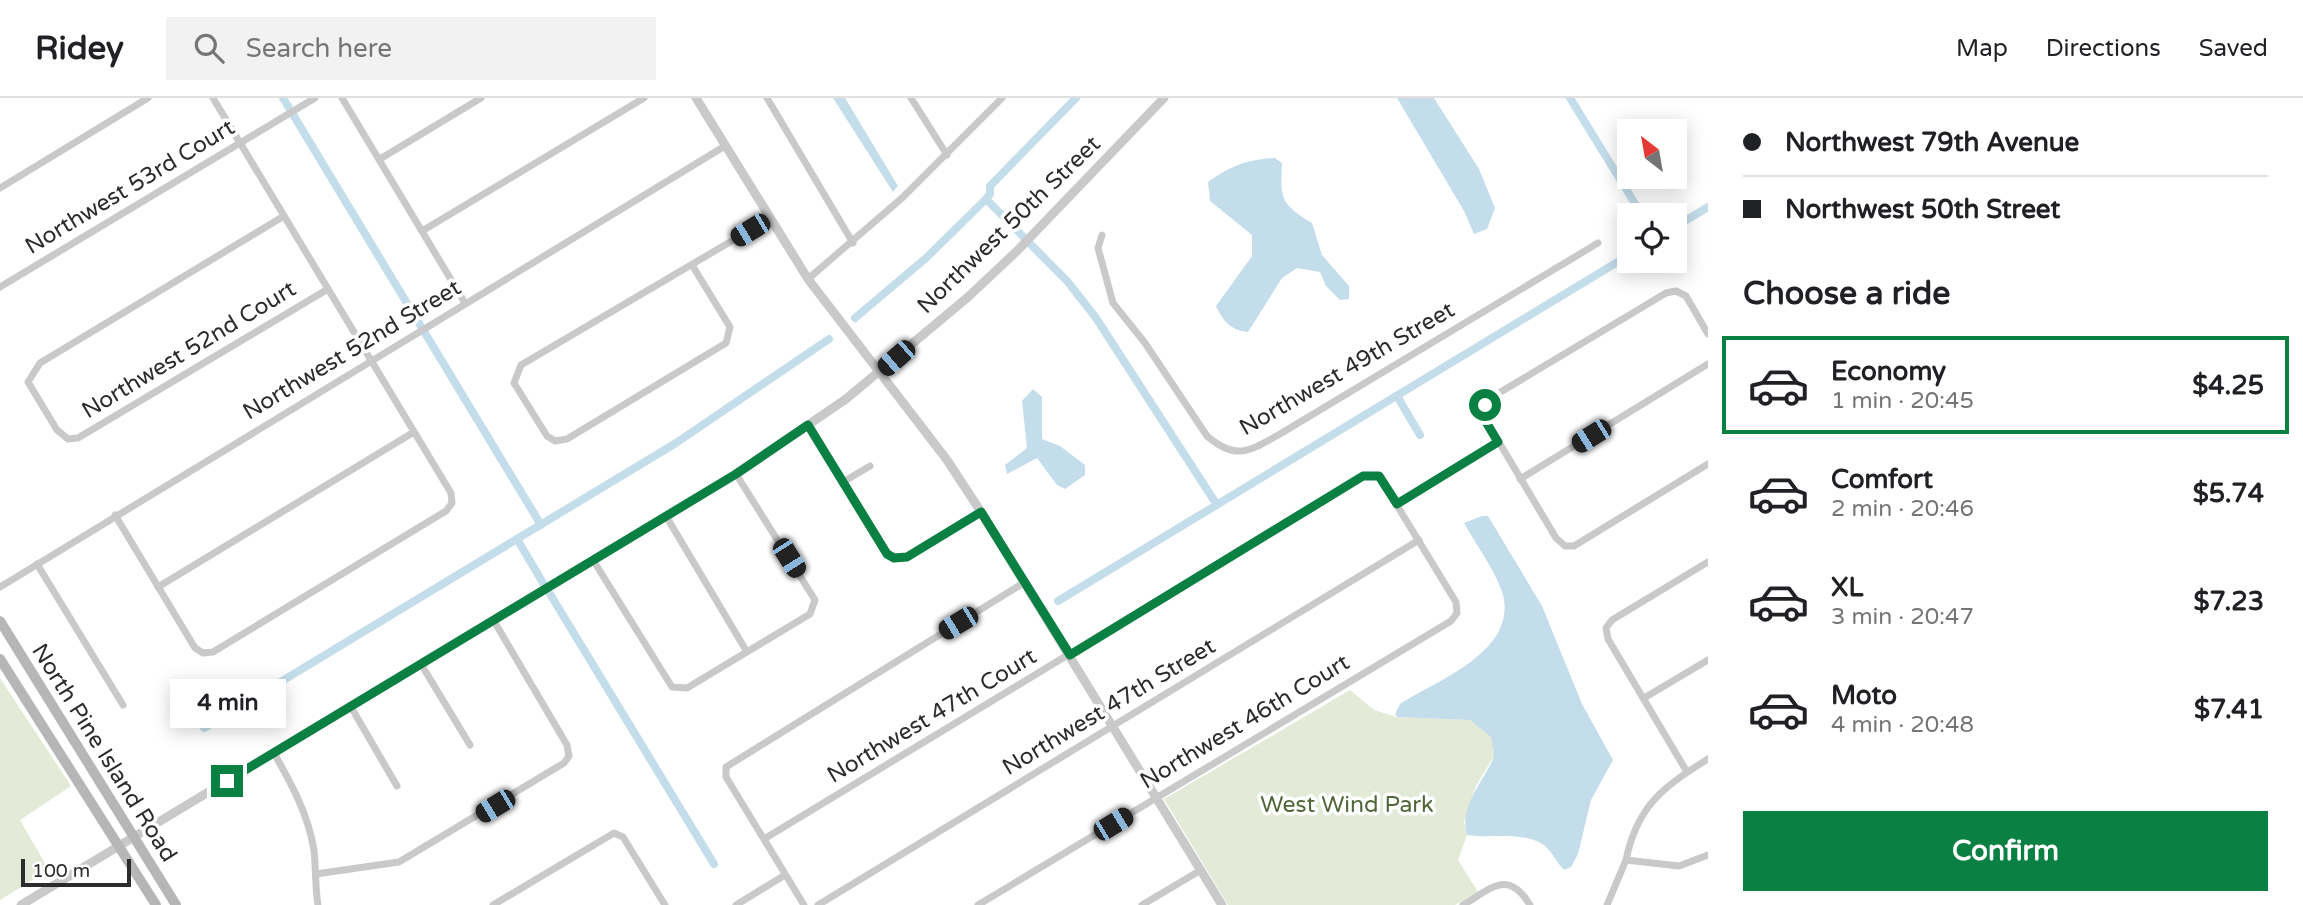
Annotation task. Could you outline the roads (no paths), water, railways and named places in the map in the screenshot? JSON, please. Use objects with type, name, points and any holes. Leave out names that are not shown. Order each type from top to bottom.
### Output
[{"type":"main road","name":"North Pine Island Road","points":[[0,621],[176,905]]},
{"type":"main road","name":"North Pine Island Road","points":[[0,659],[156,905]]},
{"type":"street","points":[[0,188],[148,98]]},
{"type":"street","points":[[115,515],[195,648],[203,653],[213,652],[446,511],[452,503],[451,493],[213,98]]},
{"type":"street","name":"Northwest 53rd Court","points":[[0,287],[315,98]]},
{"type":"street","points":[[342,98],[466,303]]},
{"type":"street","points":[[380,159],[481,98]]},
{"type":"street","points":[[422,231],[644,98]]},
{"type":"street","points":[[696,98],[808,279],[878,374],[947,460],[981,512],[1222,905]]},
{"type":"street","points":[[767,98],[853,243]]},
{"type":"street","points":[[911,98],[947,155]]},
{"type":"street","points":[[808,279],[853,243],[947,155],[1002,98]]},
{"type":"street","name":"Northwest 50th Street","points":[[21,905],[736,474],[808,425],[878,374],[1023,245],[1164,98]]},
{"type":"street","name":"Northwest 52nd Street","points":[[0,587],[725,146]]},
{"type":"street","name":"Northwest 52nd Court","points":[[284,216],[40,363],[32,371],[28,382],[57,430],[68,439],[78,438],[328,289]]},
{"type":"street","points":[[692,265],[730,327],[730,337],[726,343],[578,433],[555,441],[547,436],[514,383],[521,366],[769,219]]},
{"type":"street","name":"Northwest 49th Street","points":[[1102,235],[1098,248],[1113,303],[1145,343],[1207,436],[1219,447],[1236,453],[1255,449],[1598,243]]},
{"type":"street","points":[[1708,334],[1686,296],[1676,290],[1666,293],[1489,399],[1483,417],[1556,538],[1565,545],[1574,546],[1708,464]]},
{"type":"street","points":[[1520,479],[1708,363]]},
{"type":"street","points":[[808,425],[887,554],[894,558],[907,557],[981,512]]},
{"type":"street","points":[[158,587],[414,432]]},
{"type":"street","points":[[1419,540],[1397,504],[1498,442]]},
{"type":"street","points":[[842,482],[870,466]]},
{"type":"street","points":[[593,560],[671,687],[679,690],[687,688],[747,652],[810,614],[815,600],[736,474]]},
{"type":"street","name":"Northwest 47th Court","points":[[764,839],[1363,476],[1379,476],[1397,504]]},
{"type":"street","points":[[666,516],[747,652]]},
{"type":"street","name":"Northwest 46th Court","points":[[978,905],[1451,621],[1457,613],[1456,602],[1419,540]]},
{"type":"street","name":"Northwest 47th Street","points":[[818,905],[1419,540]]},
{"type":"street","points":[[1687,772],[1608,639],[1606,628],[1612,620],[1708,562]]},
{"type":"street","points":[[37,564],[123,705]]},
{"type":"street","points":[[804,905],[726,777],[726,766],[1025,582]]},
{"type":"street","points":[[316,874],[368,869],[399,862],[564,763],[569,756],[567,746],[494,621]]},
{"type":"street","points":[[1644,698],[1708,660]]},
{"type":"street","points":[[421,664],[470,746]]},
{"type":"street","points":[[351,707],[397,786]]},
{"type":"street","points":[[274,753],[297,792],[307,819],[318,905]]},
{"type":"street","points":[[1607,905],[1640,817],[1662,789],[1708,759]]},
{"type":"street","points":[[493,905],[614,833],[622,837],[664,902],[653,905]]},
{"type":"street","points":[[1626,860],[1679,866],[1708,855]]},
{"type":"street","points":[[1142,905],[1201,870]]},
{"type":"street","points":[[736,905],[785,874]]},
{"type":"street","points":[[1464,905],[1497,884],[1508,883],[1521,890],[1530,905]]},
{"type":"water","points":[[833,98],[845,98],[898,186],[893,192]]},
{"type":"water","points":[[1397,98],[1434,98],[1479,169],[1495,208],[1487,229],[1474,234],[1464,211]]},
{"type":"water","points":[[1275,158],[1282,163],[1282,193],[1288,205],[1312,223],[1322,255],[1349,286],[1349,299],[1340,300],[1326,286],[1320,272],[1297,268],[1282,278],[1248,332],[1242,331],[1228,324],[1216,306],[1252,256],[1252,235],[1210,201],[1208,182],[1239,164]]},
{"type":"water","points":[[1033,389],[1042,397],[1042,439],[1060,446],[1085,465],[1085,475],[1065,489],[1057,485],[1037,458],[1007,474],[1005,465],[1027,448],[1022,401]]},
{"type":"water","points":[[1488,516],[1542,606],[1582,704],[1613,760],[1591,800],[1578,854],[1571,867],[1564,870],[1539,842],[1520,837],[1467,835],[1465,824],[1469,805],[1493,759],[1491,737],[1470,720],[1397,717],[1395,714],[1400,704],[1471,662],[1498,633],[1504,615],[1503,595],[1491,568],[1464,523]]},
{"type":"waterway","points":[[283,98],[541,525]]},
{"type":"waterway","points":[[855,318],[926,258],[986,199],[990,194],[990,186],[1076,98]]},
{"type":"waterway","points":[[1570,98],[1635,203]]},
{"type":"waterway","points":[[986,199],[1068,282],[1096,318],[1217,505]]},
{"type":"waterway","points":[[1687,220],[1708,207]]},
{"type":"waterway","points":[[1058,601],[1617,262]]},
{"type":"waterway","points":[[204,728],[676,443],[829,339]]},
{"type":"waterway","points":[[1397,396],[1420,435]]},
{"type":"waterway","points":[[517,539],[543,583]]},
{"type":"waterway","points":[[550,594],[714,864]]},
{"type":"park label","name":"West Wind Park","points":[[1347,805]]}]
